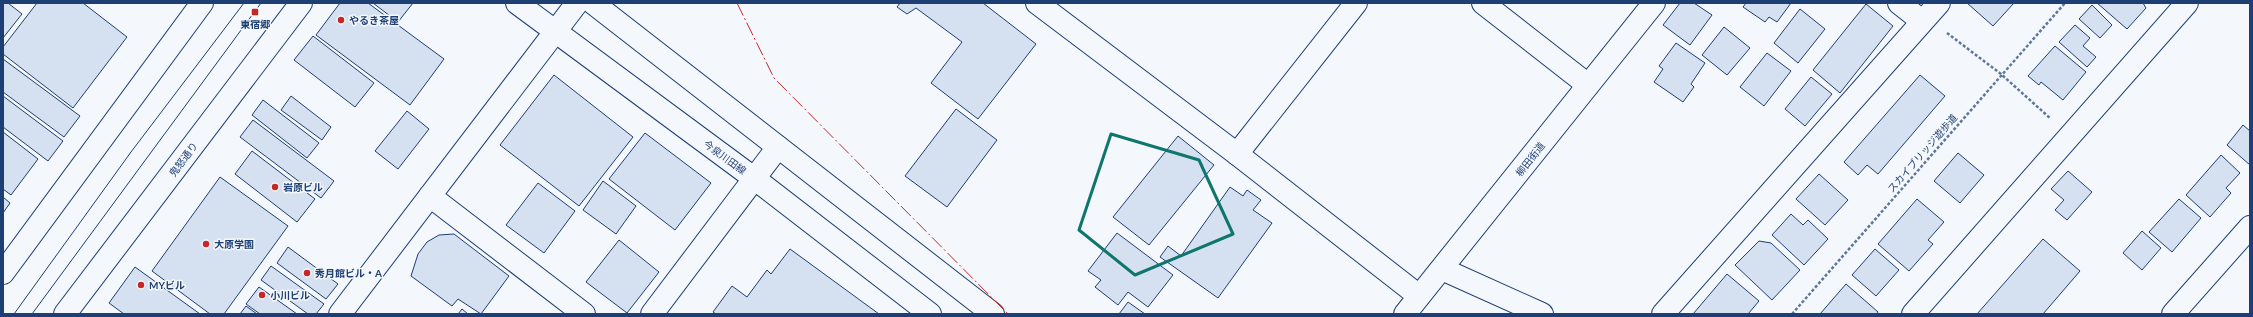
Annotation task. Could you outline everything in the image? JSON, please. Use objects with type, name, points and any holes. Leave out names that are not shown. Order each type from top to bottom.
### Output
[{"type":"street","points":[[3,273],[202,3]]},
{"type":"street","name":"鬼怒通り","points":[[65,314],[301,3]]},
{"type":"street","name":"今泉川田線","points":[[517,3],[754,179],[930,314]]},
{"type":"street","points":[[340,314],[577,3]]},
{"type":"street","points":[[593,3],[993,314]]},
{"type":"street","points":[[1037,3],[1237,154],[1419,296]]},
{"type":"street","points":[[1237,154],[1356,3]]},
{"type":"street","points":[[1483,3],[1588,85]]},
{"type":"street","name":"柳田街道","points":[[1405,314],[1654,3]]},
{"type":"street","points":[[1663,314],[1929,14],[1899,3]]},
{"type":"street","points":[[1913,314],[2187,3]]},
{"type":"street","points":[[652,314],[778,147]]},
{"type":"street","points":[[430,196],[584,314]]},
{"type":"street","points":[[2173,314],[2250,227]]},
{"type":"street","points":[[1442,269],[1542,314]]},
{"type":"path","name":"スカイブリッジ遊歩道","points":[[1792,314],[2065,3]]},
{"type":"path","points":[[1929,14],[2002,74],[2070,136]]},
{"type":"highlighted area","points":[[1111,134],[1199,160],[1233,234],[1135,275],[1079,230]]},
{"type":"building","points":[[3,3],[8,3],[22,14],[3,38]]},
{"type":"building","points":[[37,3],[83,3],[127,37],[73,108],[3,54],[3,47]]},
{"type":"building","points":[[340,3],[368,3],[444,59],[410,105],[316,35]]},
{"type":"building","points":[[373,3],[413,3],[398,22]]},
{"type":"building","points":[[900,3],[983,3],[1036,44],[978,119],[931,83],[962,42],[916,8],[907,14],[897,7]]},
{"type":"building","points":[[1680,3],[1694,3],[1712,15],[1690,45],[1663,25]]},
{"type":"building","points":[[1746,3],[1791,3],[1777,22],[1769,17],[1765,22],[1743,7]]},
{"type":"building","points":[[1967,3],[2014,3],[1993,26]]},
{"type":"building","points":[[2097,3],[2143,3],[2146,8],[2127,29]]},
{"type":"building","points":[[1866,4],[1893,26],[1840,93],[1813,70]]},
{"type":"building","points":[[2092,5],[2112,25],[2100,38],[2079,19]]},
{"type":"building","points":[[1800,9],[1825,29],[1798,63],[1774,43]]},
{"type":"building","points":[[2075,25],[2090,38],[2083,46],[2096,57],[2087,67],[2059,42]]},
{"type":"building","points":[[1724,27],[1750,48],[1727,75],[1702,55]]},
{"type":"building","points":[[313,36],[374,83],[355,107],[294,60]]},
{"type":"building","points":[[1676,43],[1705,63],[1691,84],[1694,87],[1683,102],[1654,82],[1663,69],[1659,66]]},
{"type":"building","points":[[2055,46],[2086,72],[2063,100],[2041,82],[2039,85],[2028,76]]},
{"type":"building","points":[[1767,53],[1791,71],[1764,106],[1740,87]]},
{"type":"building","points":[[3,59],[80,116],[64,137],[3,92]]},
{"type":"building","points":[[554,75],[633,137],[579,206],[500,145]]},
{"type":"building","points":[[1920,75],[1945,96],[1878,174],[1867,165],[1858,175],[1844,162]]},
{"type":"building","points":[[1811,77],[1832,94],[1805,126],[1785,109]]},
{"type":"building","points":[[3,96],[63,141],[48,161],[3,127]]},
{"type":"building","points":[[291,96],[331,127],[322,140],[281,110]]},
{"type":"building","points":[[263,100],[319,143],[307,158],[252,115]]},
{"type":"building","points":[[956,109],[997,140],[947,207],[905,176]]},
{"type":"building","points":[[407,111],[429,129],[398,169],[375,151]]},
{"type":"building","points":[[253,120],[334,181],[321,198],[240,137]]},
{"type":"building","points":[[2243,125],[2250,131],[2250,165],[2227,145]]},
{"type":"building","points":[[3,132],[38,159],[11,195],[3,189]]},
{"type":"building","points":[[645,133],[711,183],[675,230],[609,179]]},
{"type":"building","points":[[1178,136],[1214,165],[1149,245],[1113,217]]},
{"type":"building","name":"岩原ビル","points":[[252,151],[315,199],[297,222],[235,174]]},
{"type":"building","points":[[1958,153],[1984,175],[1960,203],[1934,181]]},
{"type":"building","points":[[2221,155],[2240,173],[2226,188],[2231,193],[2210,217],[2186,195]]},
{"type":"building","points":[[2068,171],[2092,192],[2067,220],[2055,210],[2064,200],[2051,189]]},
{"type":"building","points":[[1819,174],[1848,200],[1825,225],[1796,199]]},
{"type":"building","points":[[220,177],[288,226],[224,314],[210,314],[152,271]]},
{"type":"building","points":[[603,181],[636,206],[616,234],[583,210]]},
{"type":"building","points":[[538,183],[575,211],[544,253],[506,225]]},
{"type":"building","points":[[1230,187],[1243,196],[1247,190],[1261,200],[1253,210],[1272,223],[1218,298],[1160,257],[1168,246],[1181,256]]},
{"type":"building","points":[[3,197],[10,203],[3,213]]},
{"type":"building","points":[[1917,199],[1944,222],[1928,240],[1933,244],[1909,271],[1878,244]]},
{"type":"building","points":[[2179,199],[2201,218],[2172,252],[2149,232]]},
{"type":"building","points":[[1791,214],[1803,225],[1808,220],[1828,239],[1804,265],[1772,235]]},
{"type":"building","points":[[2142,231],[2161,248],[2142,270],[2123,253]]},
{"type":"building","points":[[1117,233],[1173,275],[1148,307],[1128,292],[1118,305],[1095,287],[1101,280],[1088,271]]},
{"type":"building","points":[[454,234],[509,276],[481,314],[458,299],[452,306],[411,276],[418,254],[427,242],[439,235]]},
{"type":"building","points":[[2043,239],[2080,271],[2043,314],[1977,314]]},
{"type":"building","points":[[619,240],[659,272],[627,313],[586,282]]},
{"type":"building","points":[[1759,241],[1771,243],[1800,270],[1772,300],[1735,265]]},
{"type":"building","name":"秀月館ビル・A","points":[[288,247],[338,284],[326,299],[277,263]]},
{"type":"building","points":[[790,249],[879,314],[716,314],[713,312],[732,286],[747,297],[767,270],[771,274]]},
{"type":"building","points":[[1875,249],[1899,270],[1876,296],[1852,275]]},
{"type":"building","points":[[271,266],[324,304],[316,314],[308,314],[261,280]]},
{"type":"building","name":"MYビル","points":[[135,267],[200,314],[124,314],[109,303]]},
{"type":"building","points":[[1727,274],[1759,301],[1748,314],[1693,314]]},
{"type":"building","points":[[1846,284],[1878,312],[1877,314],[1820,314]]},
{"type":"building","name":"小川ビル","points":[[259,287],[297,314],[260,314],[246,304]]},
{"type":"building","points":[[1128,302],[1145,314],[1119,314]]},
{"type":"building","points":[[246,306],[257,314],[240,314]]},
{"type":"building","points":[[462,309],[468,314],[458,314]]},
{"type":"tram line","points":[[14,314],[131,152],[244,3]]},
{"type":"tram line","points":[[32,314],[261,3]]},
{"type":"power","points":[[737,3],[774,78],[1008,314]]},
{"type":"place","name":"東宿郷","points":[[255,12]]},
{"type":"place","name":"やるき茶屋","points":[[341,20]]},
{"type":"place","name":"岩原ビル","points":[[275,187]]},
{"type":"place","name":"大原学園","points":[[206,244]]},
{"type":"place","name":"秀月館ビル・A","points":[[307,273]]},
{"type":"place","name":"MYビル","points":[[141,285]]},
{"type":"place","name":"小川ビル","points":[[262,295]]}]
